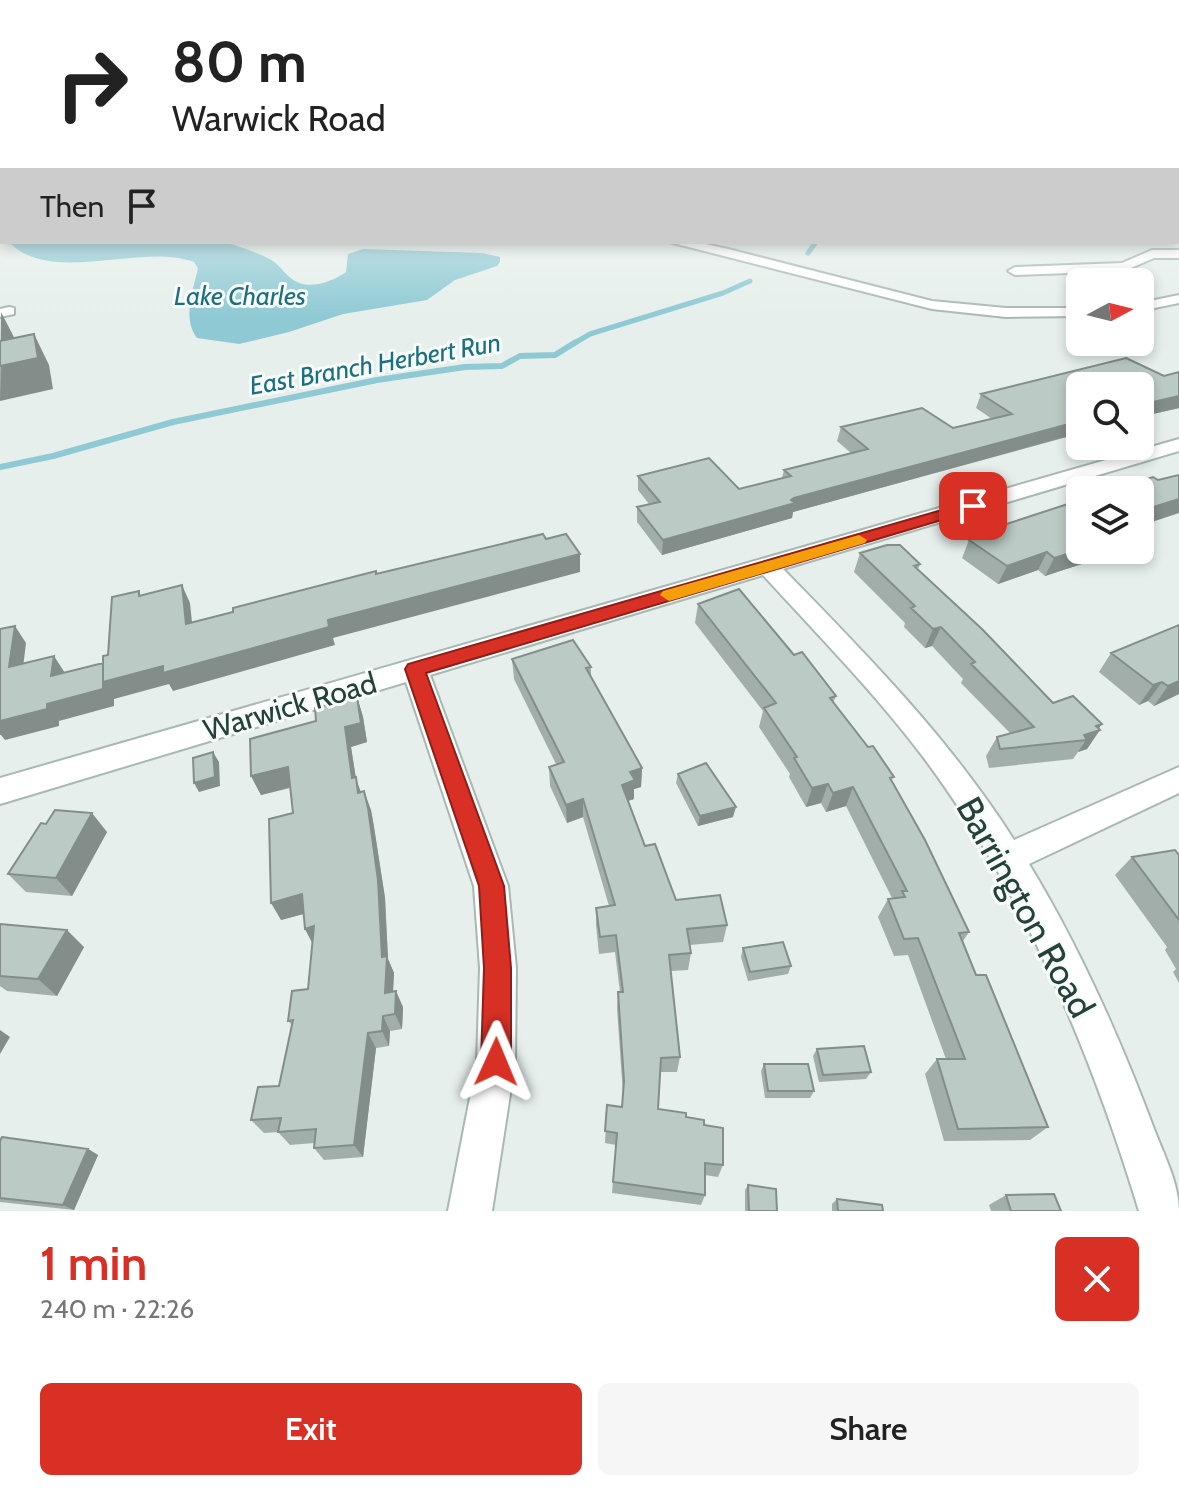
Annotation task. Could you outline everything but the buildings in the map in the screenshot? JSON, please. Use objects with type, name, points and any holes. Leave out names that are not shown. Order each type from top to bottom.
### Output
[{"type":"street","points":[[686,244],[744,255],[868,291],[940,306],[1000,312],[1066,312]]},
{"type":"street","points":[[1015,271],[1124,267],[1152,254],[1179,254]]},
{"type":"street","points":[[1154,304],[1179,299]]},
{"type":"street","name":"Warwick Road","points":[[0,791],[1179,445]]},
{"type":"street","name":"Barrington Road","points":[[768,567],[879,686],[953,774],[1008,858],[1059,950],[1099,1042],[1142,1150],[1161,1211]]},
{"type":"street","points":[[415,669],[491,886],[498,968],[496,1062],[470,1211]]},
{"type":"street","points":[[1008,858],[1179,779]]},
{"type":"water","name":"Lake Charles","points":[[12,244],[231,244],[276,263],[298,283],[312,285],[327,282],[346,272],[348,254],[363,249],[482,253],[500,257],[500,262],[497,266],[455,280],[427,300],[343,314],[239,344],[197,338],[189,313],[198,268],[194,262],[173,257],[48,261],[27,255]]},
{"type":"waterway","name":"East Branch Herbert Run","points":[[808,253],[815,244]]},
{"type":"waterway","name":"East Branch Herbert Run","points":[[573,344],[590,334],[723,293],[750,281]]},
{"type":"waterway","name":"East Branch Herbert Run","points":[[0,467],[53,456],[173,422],[377,380],[465,367],[502,366],[520,356],[555,355],[576,342]]},
{"type":"slow traffic","points":[[669,595],[859,540]]},
{"type":"route","points":[[496,1062],[498,968],[491,886],[470,817],[415,669],[973,506]]}]
